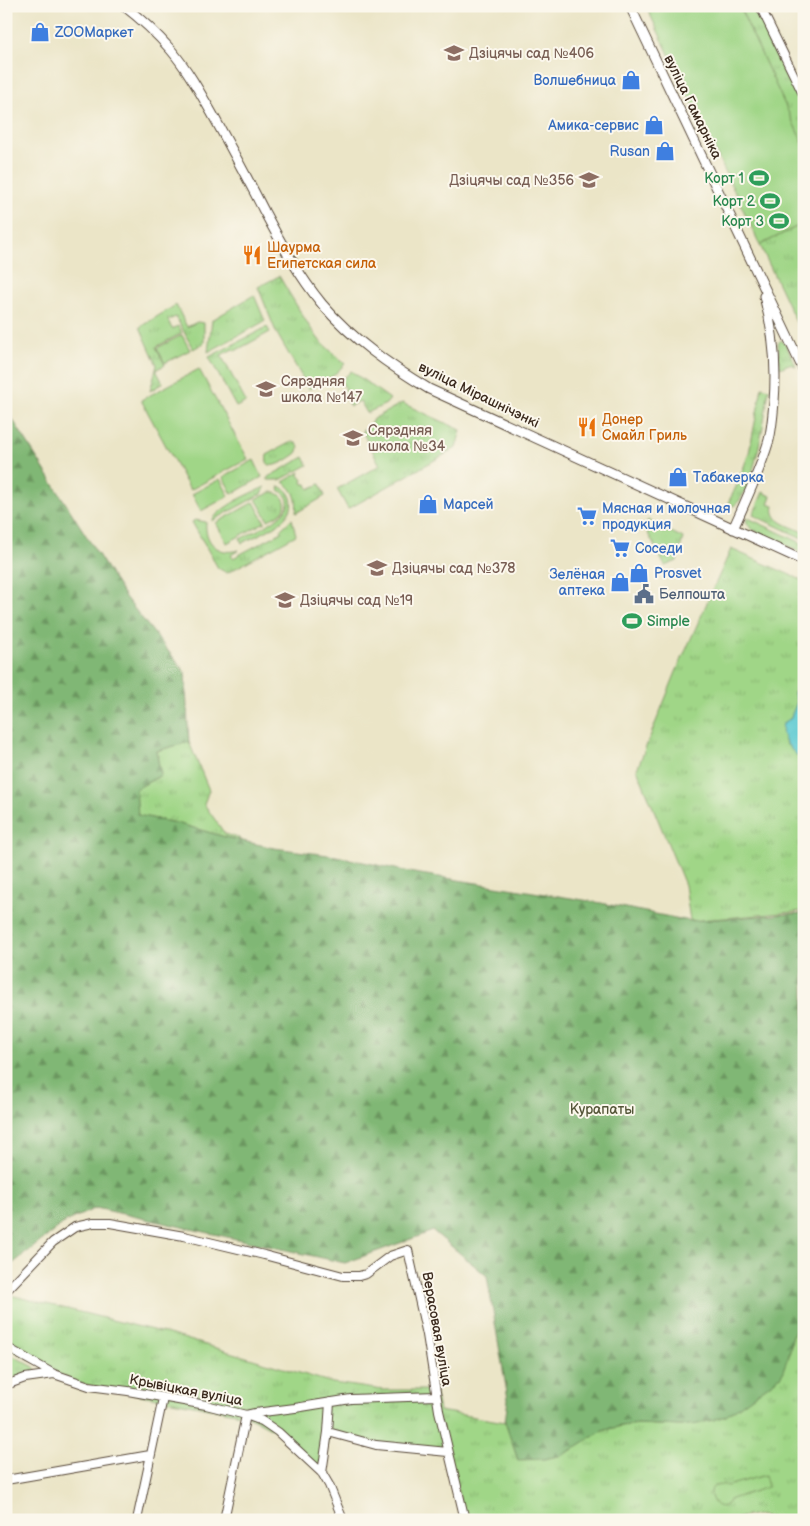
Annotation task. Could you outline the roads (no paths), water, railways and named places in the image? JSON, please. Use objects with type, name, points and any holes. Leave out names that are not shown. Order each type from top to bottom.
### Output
[{"type":"main road","name":"вуліца Мірашнічэнкі","points":[[124,6],[172,50],[215,119],[293,261],[322,303],[358,340],[381,358],[428,389],[804,561]]},
{"type":"main road","name":"вуліца Гамарніка","points":[[630,6],[804,371]]},
{"type":"main road","name":"вуліца Гамарніка","points":[[733,529],[760,467],[769,438],[773,414],[776,376],[775,351],[758,274]]},
{"type":"street","points":[[760,6],[804,96]]},
{"type":"street","name":"Верасовая вуліца","points":[[6,1291],[53,1242],[75,1227],[93,1222],[110,1223],[184,1236],[343,1276],[366,1274],[390,1256],[408,1250],[428,1335],[436,1396],[358,1398],[296,1408],[255,1412],[246,1415]]},
{"type":"street","points":[[6,1347],[54,1374]]},
{"type":"street","name":"Крывіцкая вуліца","points":[[6,1385],[25,1378],[54,1374],[89,1386],[206,1405],[246,1415],[278,1432],[322,1473],[343,1520]]},
{"type":"street","points":[[436,1396],[465,1520]]},
{"type":"street","points":[[137,1520],[163,1398]]},
{"type":"street","points":[[322,1473],[330,1402]]},
{"type":"street","points":[[224,1520],[246,1415]]},
{"type":"street","points":[[328,1432],[376,1445],[448,1452]]},
{"type":"street","points":[[6,1480],[150,1455]]},
{"type":"water","points":[[804,671],[804,762],[788,745],[782,729],[783,723],[790,719],[797,702],[794,694]]},
{"type":"place","name":"ZOOМаркет","points":[[40,32]]},
{"type":"place","name":"Дзіцячы сад №406","points":[[454,53]]},
{"type":"place","name":"Волшебница","points":[[631,80]]},
{"type":"place","name":"Амика-сервис","points":[[654,125]]},
{"type":"place","name":"Rusan","points":[[665,151]]},
{"type":"place","name":"Корт 1","points":[[759,178]]},
{"type":"place","name":"Дзіцячы сад №356","points":[[589,180]]},
{"type":"place","name":"Корт 2","points":[[770,201]]},
{"type":"place","name":"Корт 3","points":[[779,221]]},
{"type":"place","name":"Шаурма Египетская сила","points":[[252,255]]},
{"type":"place","name":"Сярэдняя школа №147","points":[[266,389]]},
{"type":"place","name":"Донер Смайл Гриль","points":[[587,427]]},
{"type":"place","name":"Сярэдняя школа №34","points":[[353,438]]},
{"type":"place","name":"Табакерка","points":[[678,477]]},
{"type":"place","name":"Марсей","points":[[428,504]]},
{"type":"place","name":"Мясная и молочная продукция","points":[[587,516]]},
{"type":"place","name":"Соседи","points":[[620,548]]},
{"type":"place","name":"Дзіцячы сад №378","points":[[377,568]]},
{"type":"place","name":"Prosvet","points":[[639,573]]},
{"type":"place","name":"Зелёная аптека","points":[[620,582]]},
{"type":"place","name":"Белпошта","points":[[644,594]]},
{"type":"place","name":"Дзіцячы сад №19","points":[[285,600]]},
{"type":"place","name":"Simple","points":[[632,621]]},
{"type":"park label","name":"Курапаты","points":[[602,1109]]}]
